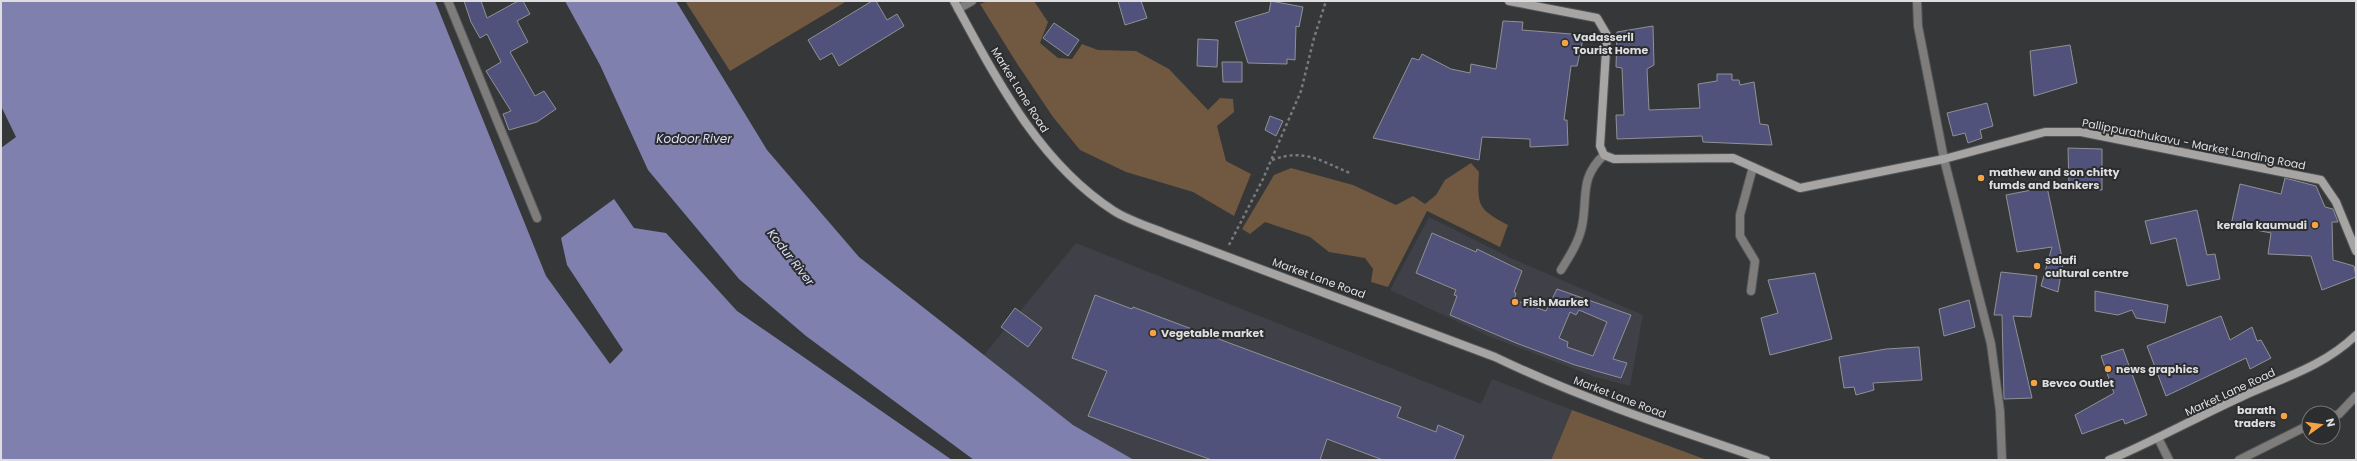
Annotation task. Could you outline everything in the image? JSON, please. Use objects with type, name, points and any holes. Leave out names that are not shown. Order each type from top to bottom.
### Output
[{"type":"main road","name":"Market Lane Road","points":[[954,1],[1029,130],[1075,180],[1116,211],[1224,255],[1495,357],[1525,371],[1642,418],[1766,460]]},
{"type":"main road","points":[[1509,1],[1597,18],[1607,35],[1600,146],[1604,155]]},
{"type":"main road","name":"Pallippurathukavu - Market Landing Road","points":[[1604,155],[1614,159],[1733,158],[1800,188],[1944,159],[2045,132],[2081,132],[2322,180],[2336,202],[2356,251]]},
{"type":"main road","name":"Market Lane Road","points":[[2109,460],[2158,438],[2240,397],[2300,373],[2324,361],[2356,336]]},
{"type":"street","points":[[448,1],[537,218]]},
{"type":"street","points":[[958,9],[972,1]]},
{"type":"street","points":[[1917,1],[1918,26],[1944,159],[1990,344],[2000,411],[2002,460]]},
{"type":"street","points":[[1561,270],[1571,255],[1582,226],[1586,182],[1594,165],[1604,155]]},
{"type":"street","points":[[1751,291],[1755,260],[1740,236],[1740,215],[1753,167]]},
{"type":"street","points":[[2341,412],[2356,396]]},
{"type":"street","points":[[2239,460],[2301,429]]},
{"type":"street","points":[[2158,438],[2169,460]]},
{"type":"path","points":[[1224,255],[1271,160],[1301,91],[1314,38],[1326,1]]},
{"type":"path","points":[[1271,160],[1286,154],[1304,154],[1350,173]]},
{"type":"shaded area","points":[[685,1],[847,1],[730,71]]},
{"type":"shaded area","points":[[988,1],[1034,1],[1048,22],[1040,43],[1058,58],[1072,59],[1082,44],[1098,50],[1136,51],[1169,69],[1208,110],[1220,98],[1233,99],[1234,112],[1217,126],[1226,161],[1251,174],[1234,216],[1193,192],[1126,172],[1080,150],[1053,117],[1016,62],[980,4]]},
{"type":"shaded area","points":[[1471,163],[1479,172],[1478,192],[1482,205],[1491,215],[1508,225],[1500,247],[1427,211],[1388,287],[1371,282],[1373,269],[1365,258],[1329,252],[1310,237],[1265,222],[1250,234],[1242,229],[1274,175],[1291,168],[1353,185],[1396,205],[1413,196],[1425,204],[1436,195],[1445,180]]},
{"type":"shaded area","name":"Fish Market","points":[[1429,217],[1513,259],[1643,315],[1630,386],[1595,377],[1488,336],[1390,290]]},
{"type":"shaded area","name":"Vegetable market","points":[[1076,243],[1481,404],[1492,379],[1572,410],[1551,460],[1134,460],[1073,425],[983,356]]},
{"type":"shaded area","points":[[1572,410],[1707,460],[1551,460]]},
{"type":"water","points":[[1,1],[435,1],[546,276],[610,364],[623,350],[567,265],[561,238],[614,199],[634,228],[666,233],[737,311],[952,460],[1,460],[1,148],[16,137],[1,106]]},
{"type":"water","name":"Kodoor River","points":[[565,1],[676,1],[767,150],[859,257],[1073,425],[1134,460],[974,460],[806,336],[739,279],[648,170],[600,65]]},
{"type":"building","points":[[464,1],[481,1],[487,18],[518,1],[523,1],[530,14],[517,21],[528,42],[510,52],[535,96],[544,91],[556,109],[537,122],[509,130],[503,114],[511,111],[486,71],[501,62],[487,34],[480,38],[471,22]]},
{"type":"building","points":[[872,1],[876,1],[887,20],[897,14],[904,26],[839,66],[832,53],[820,60],[808,40]]},
{"type":"building","points":[[1118,1],[1141,1],[1147,18],[1125,25]]},
{"type":"building","points":[[1271,1],[1303,7],[1299,27],[1296,26],[1295,60],[1287,59],[1287,64],[1248,63],[1235,22],[1269,12]]},
{"type":"building","points":[[1503,21],[1523,22],[1522,30],[1584,35],[1577,66],[1571,66],[1564,120],[1567,120],[1568,145],[1530,147],[1530,139],[1482,137],[1479,160],[1373,138],[1412,58],[1419,60],[1422,54],[1451,69],[1470,73],[1471,64],[1496,69]]},
{"type":"building","points":[[1054,23],[1079,40],[1068,56],[1043,38]]},
{"type":"building","points":[[1653,26],[1654,65],[1647,69],[1649,110],[1700,108],[1698,84],[1717,81],[1717,74],[1732,74],[1732,80],[1739,80],[1740,85],[1754,82],[1760,124],[1768,125],[1772,145],[1703,142],[1702,136],[1617,139],[1616,115],[1624,115],[1622,68],[1616,67],[1617,32]]},
{"type":"building","points":[[1198,39],[1218,40],[1217,67],[1197,66]]},
{"type":"building","points":[[2070,45],[2077,83],[2034,96],[2030,51]]},
{"type":"building","points":[[1222,62],[1242,62],[1242,82],[1223,82]]},
{"type":"building","points":[[1987,103],[1993,126],[1980,130],[1982,138],[1968,143],[1965,133],[1953,136],[1947,113]]},
{"type":"building","points":[[1270,116],[1283,121],[1276,136],[1265,130]]},
{"type":"building","points":[[2068,148],[2102,149],[2102,190],[2069,188]]},
{"type":"building","points":[[2285,178],[2316,186],[2325,207],[2333,209],[2338,222],[2332,222],[2333,260],[2354,266],[2356,277],[2322,290],[2311,256],[2268,254],[2271,233],[2231,225],[2240,184],[2281,194]]},
{"type":"building","points":[[2047,187],[2063,262],[2058,292],[2041,286],[2052,247],[2017,252],[2006,195]]},
{"type":"building","points":[[2197,210],[2207,255],[2215,254],[2220,279],[2187,286],[2176,238],[2151,244],[2145,221]]},
{"type":"building","points":[[1432,233],[1476,252],[1477,249],[1522,271],[1514,292],[1516,293],[1514,300],[1546,311],[1557,289],[1631,315],[1613,359],[1627,363],[1621,378],[1575,365],[1516,343],[1450,315],[1457,296],[1454,295],[1456,290],[1416,273]],"holes":[[[1579,310],[1607,322],[1593,356],[1567,347],[1568,342],[1559,338],[1570,312],[1576,315]]]},
{"type":"building","points":[[2001,272],[2037,276],[2031,317],[2013,316],[2032,398],[2004,399],[2002,315],[1994,315]]},
{"type":"building","points":[[1815,273],[1832,339],[1770,355],[1761,318],[1778,313],[1768,280]]},
{"type":"building","points":[[2095,291],[2168,305],[2165,323],[2136,318],[2132,310],[2118,315],[2095,311]]},
{"type":"building","points":[[1095,295],[1132,309],[1133,307],[1401,407],[1397,417],[1436,432],[1438,425],[1464,436],[1454,460],[1383,460],[1327,439],[1320,460],[1212,460],[1088,416],[1107,371],[1072,358]]},
{"type":"building","points":[[1969,300],[1975,327],[1944,336],[1939,309]]},
{"type":"building","points":[[1015,308],[1042,328],[1028,347],[1001,327]]},
{"type":"building","points":[[2221,316],[2230,340],[2252,327],[2257,341],[2261,340],[2271,358],[2250,369],[2246,358],[2166,396],[2147,346]]},
{"type":"building","points":[[1919,347],[1922,380],[1873,383],[1874,390],[1856,395],[1854,387],[1844,388],[1839,357],[1886,349]]},
{"type":"building","points":[[2123,349],[2147,415],[2125,424],[2123,419],[2082,434],[2075,415],[2114,393],[2101,356]]},
{"type":"place","name":"Vadasseril Tourist Home","points":[[1565,43]]},
{"type":"place","name":"mathew and son chitty fumds and bankers","points":[[1981,178]]},
{"type":"place","name":"kerala kaumudi","points":[[2315,225]]},
{"type":"place","name":"salafi cultural centre","points":[[2037,266]]},
{"type":"place","name":"Fish Market","points":[[1515,302]]},
{"type":"place","name":"Vegetable market","points":[[1153,333]]},
{"type":"place","name":"news graphics","points":[[2108,369]]},
{"type":"place","name":"Bevco Outlet","points":[[2034,383]]},
{"type":"place","name":"barath traders","points":[[2284,416]]},
{"type":"water label","name":"Kodur River","points":[[791,257]]}]
